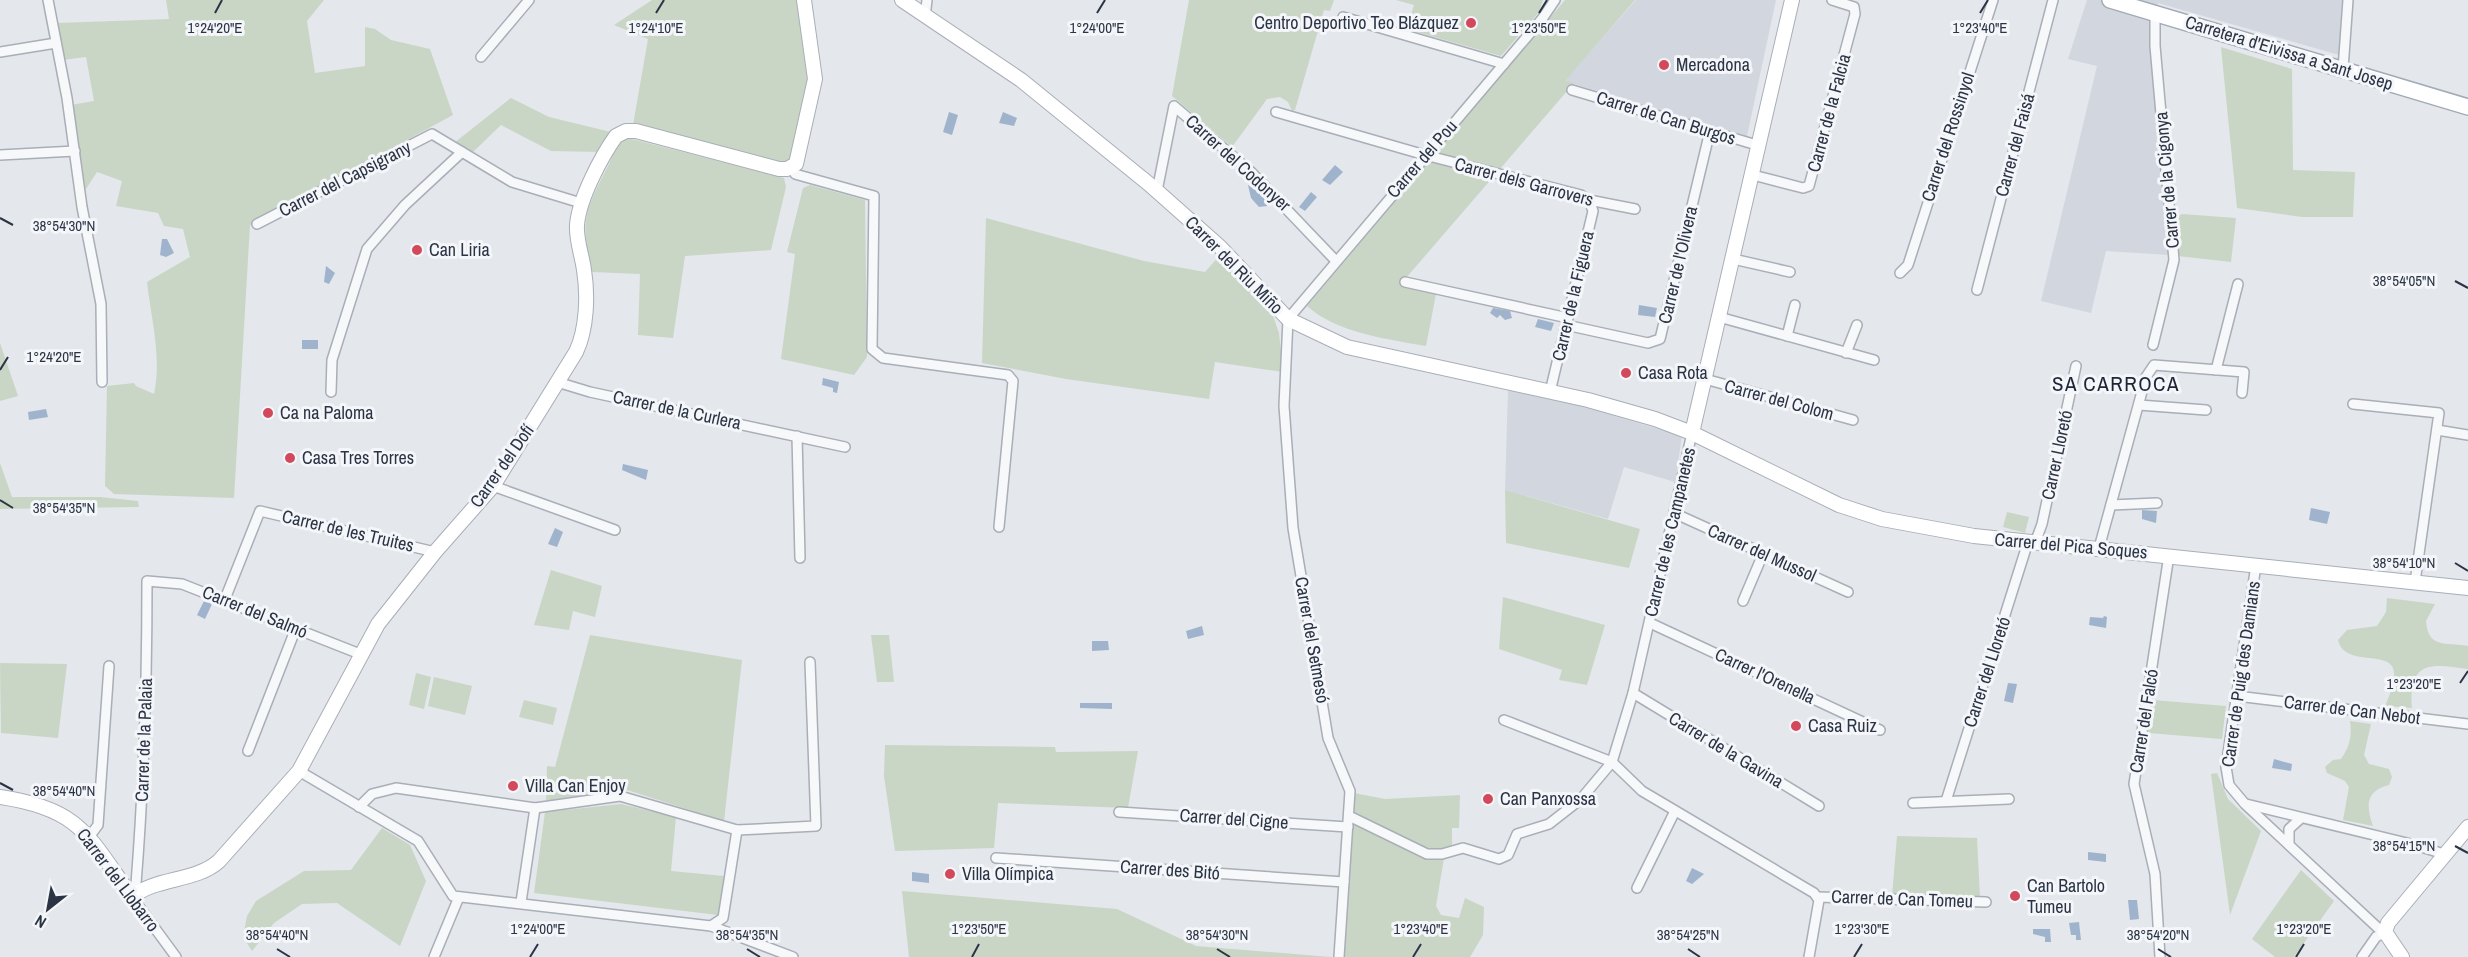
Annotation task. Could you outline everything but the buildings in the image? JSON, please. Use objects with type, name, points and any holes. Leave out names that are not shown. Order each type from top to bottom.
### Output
[{"type":"main road","name":"Carretera d'Eivissa a Sant Josep","points":[[2110,0],[2468,106]]},
{"type":"street","points":[[48,0],[75,151],[82,207],[101,304],[102,382]]},
{"type":"street","points":[[481,57],[529,0]]},
{"type":"street","points":[[792,167],[799,158],[815,79],[804,0]]},
{"type":"street","name":"Carrer del Riu Miño","points":[[902,0],[1021,80],[1157,191],[1220,247],[1288,319],[1347,347],[1588,400],[1692,433]]},
{"type":"street","points":[[925,17],[927,0]]},
{"type":"street","name":"Carrer del Pou","points":[[1288,319],[1548,12],[1555,0]]},
{"type":"street","name":"Carrer de les Campanetes","points":[[1612,762],[1633,693],[1676,514],[1692,433],[1792,0]]},
{"type":"street","name":"Carrer de la Falcia","points":[[1753,174],[1803,188],[1809,186],[1855,14],[1854,7],[1832,0]]},
{"type":"street","name":"Carrer del Rossinyol","points":[[1900,273],[1908,265],[1993,0]]},
{"type":"street","name":"Carrer del Faisá","points":[[1977,290],[2053,0]]},
{"type":"street","points":[[2343,69],[2348,0]]},
{"type":"street","name":"Carrer de la Cigonya","points":[[2153,345],[2174,260],[2155,46],[2155,13]]},
{"type":"street","points":[[1343,17],[1504,64]]},
{"type":"street","points":[[0,52],[56,43]]},
{"type":"street","name":"Carrer de Can Burgos","points":[[1572,90],[1760,146]]},
{"type":"street","name":"Carrer del Codonyer","points":[[1157,191],[1174,106],[1251,171],[1336,261]]},
{"type":"street","name":"Carrer dels Garrovers","points":[[1276,112],[1425,155],[1581,195],[1589,200],[1635,209]]},
{"type":"street","name":"Carrer del Dofí","points":[[132,897],[144,890],[214,866],[298,771],[360,654],[382,618],[435,552],[493,486],[582,341],[585,277],[577,237],[581,203],[612,142],[626,130],[778,169],[792,167],[795,174],[874,196],[872,349],[883,358],[1008,375],[1013,381],[999,528]]},
{"type":"street","name":"Carrer de l'Olivera","points":[[1567,322],[1648,343],[1660,339],[1710,131]]},
{"type":"street","name":"Carrer del Capsigrany","points":[[257,224],[432,134],[462,152]]},
{"type":"street","points":[[0,155],[75,151]]},
{"type":"street","points":[[331,392],[332,360],[367,249],[405,205],[462,152],[512,182],[581,203]]},
{"type":"street","name":"Carrer de la Figuera","points":[[1550,392],[1593,211],[1589,200]]},
{"type":"street","points":[[1733,260],[1790,272]]},
{"type":"street","points":[[1405,282],[1567,322]]},
{"type":"street","points":[[2216,370],[2238,284]]},
{"type":"street","points":[[1787,336],[1795,304]]},
{"type":"street","points":[[1719,317],[1874,360]]},
{"type":"street","name":"Carrer del Setmesó","points":[[1288,319],[1284,406],[1293,528],[1328,738],[1350,792],[1339,957]]},
{"type":"street","points":[[1846,353],[1857,325]]},
{"type":"street","points":[[2099,548],[2146,377],[2154,365],[2244,372],[2242,393]]},
{"type":"street","name":"Carrer Lloretó","points":[[2032,543],[2042,524],[2076,366]]},
{"type":"street","name":"Carrer del Colom","points":[[1705,379],[1853,420]]},
{"type":"street","name":"Carrer de la Curlera","points":[[557,382],[590,392],[845,447]]},
{"type":"street","points":[[2353,404],[2439,413],[2415,582]]},
{"type":"street","points":[[2139,405],[2206,410]]},
{"type":"street","points":[[2437,430],[2468,435]]},
{"type":"street","name":"Carrer del Pica Soques","points":[[1692,433],[1839,505],[1871,516],[1974,536],[2032,543],[2169,555],[2468,588]]},
{"type":"street","points":[[797,436],[800,558]]},
{"type":"street","points":[[493,486],[615,530]]},
{"type":"street","points":[[2111,505],[2157,503]]},
{"type":"street","name":"Carrer de les Truites","points":[[225,599],[260,511],[435,552]]},
{"type":"street","name":"Carrer del Mussol","points":[[1676,514],[1848,592]]},
{"type":"street","name":"Carrer del Lloretó","points":[[1946,801],[2032,543]]},
{"type":"street","points":[[1743,601],[1763,554]]},
{"type":"street","name":"Carrer del Falcó","points":[[2160,957],[2155,874],[2134,784],[2169,555]]},
{"type":"street","name":"Carrer de Puig des Damians","points":[[2256,565],[2226,767],[2229,785],[2245,804],[2385,932]]},
{"type":"street","name":"Carrer del Salmó","points":[[147,581],[183,584],[360,654]]},
{"type":"street","name":"Carrer de la Palaia","points":[[132,897],[136,884],[146,727],[147,581]]},
{"type":"street","name":"Carrer l'Orenella","points":[[1650,623],[1880,730]]},
{"type":"street","points":[[248,751],[296,628]]},
{"type":"street","points":[[359,807],[372,794],[396,788],[535,808],[620,796],[737,830],[816,826],[810,662]]},
{"type":"street","points":[[89,837],[98,825],[109,666]]},
{"type":"street","name":"Carrer de la Gavina","points":[[1633,693],[1819,806]]},
{"type":"street","name":"Carrer de Can Nebot","points":[[2237,696],[2468,724]]},
{"type":"street","points":[[1504,720],[1612,762],[1642,791],[1817,897],[1819,900],[1809,957]]},
{"type":"street","points":[[1349,816],[1427,855],[1442,854],[1463,848],[1498,859],[1505,858],[1517,834],[1549,824],[1581,799],[1612,762]]},
{"type":"street","points":[[298,771],[418,841],[453,896],[521,902],[711,926],[792,957]]},
{"type":"street","name":"Carrer del Llobarro","points":[[0,797],[40,805],[68,817],[89,837],[176,957]]},
{"type":"street","points":[[1913,803],[2009,799]]},
{"type":"street","points":[[2245,804],[2415,845],[2444,855]]},
{"type":"street","points":[[521,902],[535,808]]},
{"type":"street","points":[[1637,888],[1675,811]]},
{"type":"street","name":"Carrer del Cigne","points":[[1119,812],[1348,827]]},
{"type":"street","points":[[2289,845],[2289,829],[2301,819]]},
{"type":"street","points":[[2362,957],[2376,937],[2385,932],[2393,915],[2468,827]]},
{"type":"street","points":[[711,926],[723,918],[737,830]]},
{"type":"street","name":"Carrer des Bitó","points":[[996,858],[1344,882]]},
{"type":"street","name":"Carrer de Can Tomeu","points":[[1817,897],[1823,895],[1986,902]]},
{"type":"street","points":[[434,957],[459,897]]},
{"type":"street","points":[[2385,932],[2402,957]]},
{"type":"shaded area","points":[[1636,0],[1776,0],[1747,136],[1564,81]]},
{"type":"shaded area","points":[[2087,0],[2342,0],[2339,55],[2158,3],[2151,34],[2169,255],[2106,251],[2091,313],[2041,301],[2097,66],[2068,59]]},
{"type":"shaded area","points":[[1508,390],[1564,401],[1682,436],[1675,482],[1624,467],[1608,519],[1505,490]]},
{"type":"green space","points":[[166,0],[324,0],[307,21],[315,73],[365,66],[365,27],[375,29],[391,40],[430,49],[453,115],[250,225],[234,498],[114,494],[105,486],[107,386],[134,383],[154,394],[157,366],[147,282],[190,257],[183,229],[164,226],[158,213],[116,206],[122,181],[97,172],[86,189],[83,187],[71,105],[94,101],[86,57],[63,60],[58,23],[169,19]]},
{"type":"green space","points":[[652,0],[799,0],[810,80],[792,159],[780,163],[633,125],[648,39],[614,25]]},
{"type":"green space","points":[[1189,0],[1334,0],[1330,11],[1324,10],[1295,110],[1292,111],[1288,102],[1280,97],[1267,99],[1232,147],[1172,96]]},
{"type":"green space","name":"Centro Deportivo Teo Blázquez","points":[[1396,0],[1543,0],[1539,12],[1501,56],[1414,31],[1411,15],[1414,5]]},
{"type":"green space","points":[[1565,0],[1635,0],[1565,81],[1574,83],[1400,285],[1436,294],[1426,346],[1348,329],[1333,323],[1307,306]]},
{"type":"green space","points":[[2221,47],[2292,69],[2293,170],[2355,172],[2353,217],[2302,217],[2237,208]]},
{"type":"green space","points":[[511,98],[549,117],[611,132],[600,152],[551,151],[501,125],[471,154],[454,143]]},
{"type":"green space","points":[[628,138],[784,178],[786,187],[771,250],[685,256],[673,338],[638,335],[640,274],[592,272],[588,255],[585,229],[589,207],[615,150]]},
{"type":"green space","points":[[810,185],[865,200],[867,357],[854,375],[781,359],[795,254],[787,252],[803,188]]},
{"type":"green space","points":[[2182,214],[2236,218],[2231,262],[2178,256],[2174,218]]},
{"type":"green space","points":[[986,218],[1144,261],[1205,272],[1220,255],[1272,313],[1279,333],[1283,372],[1215,362],[1209,399],[1066,379],[982,363]]},
{"type":"green space","points":[[0,343],[18,396],[0,401]]},
{"type":"green space","points":[[0,463],[12,497],[100,497],[138,501],[139,507],[0,509]]},
{"type":"green space","points":[[1505,490],[1640,529],[1629,568],[1506,543]]},
{"type":"green space","points":[[2007,512],[2029,517],[2025,533],[2003,527]]},
{"type":"green space","points":[[551,570],[602,586],[595,617],[573,611],[569,630],[534,625]]},
{"type":"green space","points":[[1503,597],[1605,625],[1587,685],[1559,680],[1562,670],[1499,649]]},
{"type":"green space","points":[[2387,598],[2435,604],[2426,621],[2430,636],[2446,644],[2468,646],[2468,669],[2433,666],[2418,673],[2414,681],[2412,708],[2385,706],[2393,683],[2394,670],[2388,662],[2354,656],[2344,650],[2338,640],[2347,630],[2377,626],[2386,612]]},
{"type":"green space","points":[[590,635],[742,660],[724,821],[624,789],[546,801],[547,766],[555,767]]},
{"type":"green space","points":[[871,635],[889,635],[894,682],[877,682]]},
{"type":"green space","points":[[0,663],[67,664],[58,738],[1,733]]},
{"type":"green space","points":[[416,673],[431,677],[424,709],[409,705]]},
{"type":"green space","points":[[434,677],[472,686],[465,715],[428,706]]},
{"type":"green space","points":[[524,700],[557,708],[553,725],[519,717]]},
{"type":"green space","points":[[2153,700],[2226,706],[2222,739],[2148,733]]},
{"type":"green space","points":[[2350,721],[2371,724],[2364,755],[2369,764],[2389,769],[2392,777],[2389,785],[2375,791],[2369,800],[2369,812],[2373,826],[2343,820],[2349,787],[2345,781],[2327,773],[2325,767],[2333,760],[2341,759],[2344,754],[2350,741]]},
{"type":"green space","points":[[885,745],[1055,747],[1056,752],[1138,751],[1128,808],[998,803],[994,848],[895,851],[884,776]]},
{"type":"green space","points":[[2217,773],[2228,799],[2261,831],[2230,915],[2211,774]]},
{"type":"green space","points":[[1354,793],[1385,799],[1460,795],[1459,828],[1452,828],[1452,846],[1427,848],[1414,845],[1374,826],[1353,811]]},
{"type":"green space","points":[[621,804],[676,817],[671,871],[724,876],[718,915],[534,893],[545,812]]},
{"type":"green space","points":[[1352,824],[1418,856],[1444,858],[1436,906],[1441,915],[1459,918],[1465,898],[1484,907],[1483,935],[1470,957],[1343,957]]},
{"type":"green space","points":[[382,828],[410,845],[426,881],[400,946],[337,903],[302,904],[274,923],[252,951],[243,937],[247,916],[256,901],[304,871],[351,870]]},
{"type":"green space","points":[[1897,836],[1977,838],[1980,897],[1892,896]]},
{"type":"green space","points":[[2301,870],[2334,901],[2294,957],[2275,957],[2252,939]]},
{"type":"green space","points":[[902,891],[1117,909],[1196,946],[1331,957],[909,957]]},
{"type":"water","points":[[949,112],[958,115],[952,135],[943,132]]},
{"type":"water","points":[[1003,112],[1017,118],[1014,126],[999,123]]},
{"type":"water","points":[[1335,165],[1343,172],[1330,185],[1322,180]]},
{"type":"water","points":[[1248,185],[1256,189],[1267,201],[1267,206],[1259,207],[1251,198]]},
{"type":"water","points":[[1311,192],[1317,197],[1305,211],[1299,207]]},
{"type":"water","points":[[162,239],[167,239],[174,253],[166,257],[160,255]]},
{"type":"water","points":[[326,266],[335,273],[329,284],[324,282]]},
{"type":"water","points":[[1639,305],[1657,308],[1655,317],[1638,315]]},
{"type":"water","points":[[1493,308],[1510,311],[1512,318],[1505,320],[1500,315],[1497,318],[1490,313]]},
{"type":"water","points":[[1538,319],[1554,323],[1551,331],[1535,327]]},
{"type":"water","points":[[302,340],[318,340],[318,349],[302,349]]},
{"type":"water","points":[[823,378],[839,382],[837,393],[833,392],[833,388],[822,385]]},
{"type":"water","points":[[46,409],[48,417],[29,420],[28,412]]},
{"type":"water","points":[[623,464],[648,470],[646,480],[622,470]]},
{"type":"water","points":[[2311,508],[2330,512],[2327,524],[2309,520]]},
{"type":"water","points":[[2142,510],[2157,511],[2156,523],[2142,519]]},
{"type":"water","points":[[555,528],[563,532],[557,547],[548,544]]},
{"type":"water","points":[[204,601],[212,604],[205,619],[197,615]]},
{"type":"water","points":[[2090,617],[2103,618],[2107,617],[2106,628],[2089,625]]},
{"type":"water","points":[[1202,626],[1204,635],[1188,639],[1186,631]]},
{"type":"water","points":[[1092,641],[1108,641],[1109,650],[1092,651]]},
{"type":"water","points":[[2008,683],[2017,684],[2013,703],[2004,701]]},
{"type":"water","points":[[1080,703],[1112,703],[1112,709],[1080,708]]},
{"type":"water","points":[[2274,759],[2292,764],[2291,771],[2272,768]]},
{"type":"water","points":[[2088,852],[2106,854],[2106,862],[2088,860]]},
{"type":"water","points":[[1692,868],[1704,874],[1692,884],[1686,881]]},
{"type":"water","points":[[912,872],[929,874],[929,883],[912,881]]},
{"type":"water","points":[[2128,900],[2137,900],[2139,919],[2130,920]]},
{"type":"water","points":[[2079,922],[2081,940],[2076,940],[2076,935],[2071,935],[2069,923]]},
{"type":"water","points":[[2033,929],[2050,929],[2051,942],[2045,942],[2045,937],[2033,934]]},
{"type":"place","name":"Centro Deportivo Teo Blázquez","points":[[1471,23]]},
{"type":"place","name":"Mercadona","points":[[1664,65]]},
{"type":"place","name":"Can Liria","points":[[417,250]]},
{"type":"place","name":"Casa Rota","points":[[1626,373]]},
{"type":"place","name":"Ca na Paloma","points":[[268,413]]},
{"type":"place","name":"Casa Tres Torres","points":[[290,458]]},
{"type":"place","name":"Casa Ruiz","points":[[1796,726]]},
{"type":"place","name":"Villa Can Enjoy","points":[[513,786]]},
{"type":"place","name":"Can Panxossa","points":[[1488,799]]},
{"type":"place","name":"Villa Olímpica","points":[[950,874]]},
{"type":"place","name":"Can Bartolo Tumeu","points":[[2015,896]]},
{"type":"district","name":"SA CARROCA","points":[[2116,384]]}]
